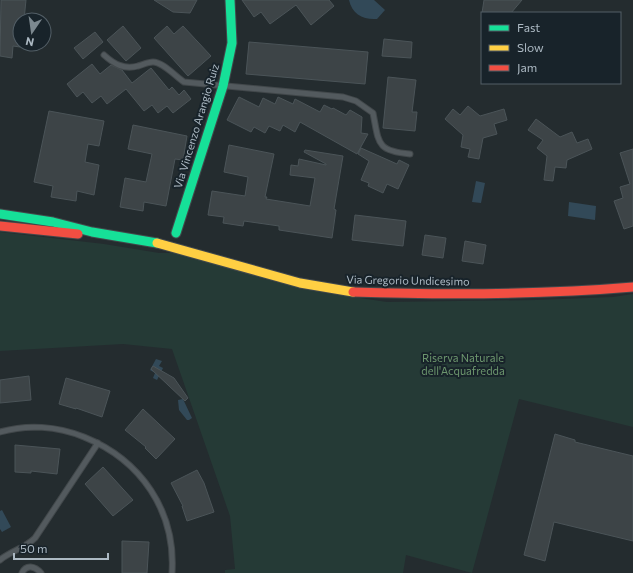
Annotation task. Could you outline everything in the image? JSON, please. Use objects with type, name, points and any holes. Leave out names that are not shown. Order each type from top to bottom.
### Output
[{"type":"street","name":"Via Vincenzo Arangio Ruiz","points":[[176,233],[223,86],[232,43],[230,0]]},
{"type":"street","name":"Via Gregorio Undicesimo","points":[[0,214],[53,222],[92,232],[165,244],[300,282],[352,292],[408,294],[539,293],[633,287]]},
{"type":"street","name":"Via Gregorio Undicesimo","points":[[0,226],[61,233],[92,232]]},
{"type":"lane","points":[[104,55],[114,64],[127,68],[154,62],[166,67],[184,82],[343,97],[356,101],[372,113],[379,143],[386,149],[394,152],[410,154]]},
{"type":"lane","points":[[0,432],[25,427],[50,428],[77,434],[98,443],[130,465],[143,479],[154,495],[162,512],[168,530],[172,551],[172,573]]},
{"type":"lane","points":[[0,560],[12,551],[26,545],[35,538],[98,443]]},
{"type":"lane","points":[[22,573],[27,567],[37,569],[41,573]]},
{"type":"green space","name":"Riserva Naturale dell'Acquafredda","points":[[0,232],[104,244],[159,253],[178,253],[326,293],[387,302],[537,300],[613,297],[633,294],[633,427],[519,399],[472,573],[406,555],[403,573],[225,573],[225,570],[235,569],[230,516],[172,349],[123,344],[0,351]]},
{"type":"water","points":[[349,0],[374,0],[385,10],[377,19],[363,17],[355,12],[350,5]]},
{"type":"water","points":[[476,181],[485,183],[481,203],[472,202]]},
{"type":"water","points":[[569,202],[596,206],[595,220],[568,216]]},
{"type":"water","points":[[156,359],[162,361],[159,366],[163,368],[157,380],[153,378],[155,373],[150,370]]},
{"type":"water","points":[[183,399],[192,418],[189,420],[187,420],[179,410],[178,400]]},
{"type":"water","points":[[2,510],[11,527],[2,532],[0,529],[0,511]]},
{"type":"building","points":[[1,0],[26,0],[25,12],[12,12],[12,58],[0,56]]},
{"type":"building","points":[[154,0],[197,0],[190,13],[173,12]]},
{"type":"building","points":[[242,0],[329,0],[334,6],[311,25],[296,5],[270,24],[261,12],[254,17]]},
{"type":"building","points":[[484,0],[522,0],[512,12],[482,12]]},
{"type":"building","points":[[123,26],[141,48],[126,61],[107,40]]},
{"type":"building","points":[[167,26],[174,34],[183,26],[211,56],[188,76],[154,38]]},
{"type":"building","points":[[95,32],[103,42],[83,59],[74,48]]},
{"type":"building","points":[[384,39],[412,42],[411,58],[382,56]]},
{"type":"building","points":[[249,42],[368,52],[365,84],[246,74]]},
{"type":"building","points":[[92,64],[100,74],[111,65],[122,70],[132,83],[151,68],[169,90],[172,87],[179,95],[184,90],[191,99],[173,113],[167,106],[158,113],[152,105],[144,111],[126,89],[107,104],[101,96],[92,103],[83,92],[77,97],[67,84]]},
{"type":"building","points":[[388,77],[416,80],[412,112],[417,112],[415,131],[383,128]]},
{"type":"building","points":[[239,97],[259,107],[263,98],[275,104],[278,97],[293,104],[295,99],[320,112],[324,105],[346,115],[350,110],[362,117],[361,133],[368,134],[357,154],[300,122],[295,132],[283,125],[280,131],[269,126],[265,133],[254,127],[251,132],[227,120]]},
{"type":"building","points":[[468,106],[480,116],[504,109],[507,120],[494,124],[497,134],[483,138],[479,159],[468,157],[470,149],[461,147],[463,135],[445,119],[453,109],[460,115]]},
{"type":"building","points":[[49,111],[104,121],[99,146],[88,144],[85,162],[99,165],[94,195],[77,191],[76,201],[51,197],[53,186],[34,182]]},
{"type":"building","points":[[536,119],[560,137],[572,132],[577,143],[588,139],[592,149],[567,160],[566,168],[555,167],[553,181],[544,180],[547,156],[537,148],[543,140],[528,130]]},
{"type":"building","points":[[133,125],[187,136],[183,160],[175,159],[166,206],[144,202],[143,211],[120,207],[125,178],[146,182],[152,154],[128,149]]},
{"type":"building","points":[[229,145],[274,154],[265,197],[267,197],[266,199],[310,206],[315,178],[290,175],[291,165],[298,166],[299,159],[326,165],[304,152],[305,150],[343,156],[334,209],[336,210],[332,238],[279,230],[279,226],[244,221],[243,226],[223,223],[224,217],[208,215],[212,191],[245,196],[248,177],[224,172]]},
{"type":"building","points":[[361,148],[397,164],[399,160],[409,165],[398,189],[387,184],[383,193],[368,186],[369,183],[361,180],[369,161],[358,154]]},
{"type":"building","points":[[633,149],[633,226],[624,229],[614,201],[623,198],[620,187],[630,184],[620,153]]},
{"type":"building","points":[[355,215],[406,221],[403,246],[352,240]]},
{"type":"building","points":[[425,235],[446,238],[443,258],[422,255]]},
{"type":"building","points":[[465,241],[486,245],[483,264],[462,261]]},
{"type":"building","points":[[153,366],[174,378],[188,398],[185,401],[151,369]]},
{"type":"building","points":[[29,376],[31,400],[0,403],[0,380]]},
{"type":"building","points":[[66,378],[110,391],[102,417],[59,404]]},
{"type":"building","points":[[143,409],[175,439],[156,459],[145,448],[146,447],[125,430]]},
{"type":"building","points":[[555,434],[575,440],[575,442],[633,456],[633,541],[554,522],[545,561],[524,555]]},
{"type":"building","points":[[15,445],[60,449],[57,474],[31,471],[31,473],[15,472]]},
{"type":"building","points":[[103,467],[133,500],[113,516],[85,484]]},
{"type":"building","points":[[197,470],[204,483],[214,512],[187,521],[183,506],[171,483]]},
{"type":"building","points":[[122,541],[149,542],[147,573],[122,573]]},
{"type":"traffic: fast","points":[[176,233],[223,86],[232,43],[230,0]]},
{"type":"traffic: fast","points":[[0,214],[53,222],[92,232],[157,243]]},
{"type":"traffic: slow","points":[[157,243],[300,283],[353,292]]},
{"type":"traffic: jam","points":[[0,226],[78,234]]},
{"type":"traffic: jam","points":[[353,292],[493,294],[563,292],[633,287]]}]
